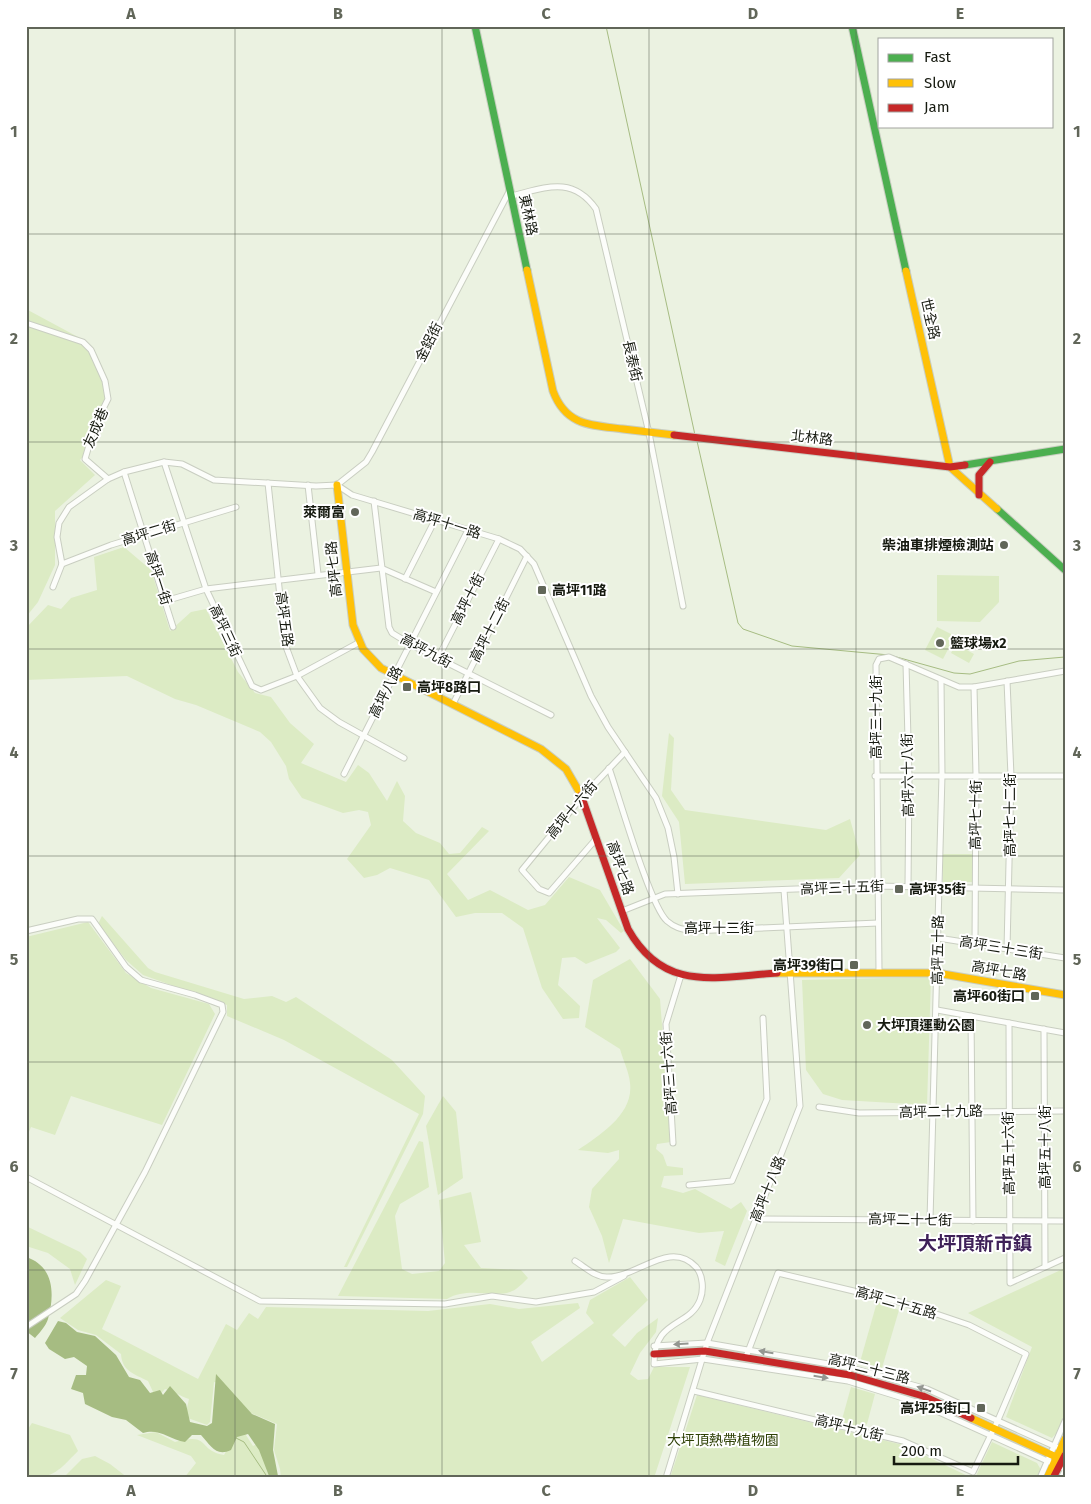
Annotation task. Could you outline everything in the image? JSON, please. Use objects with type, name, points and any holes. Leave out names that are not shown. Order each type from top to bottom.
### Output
[{"type":"street","name":"東林路","points":[[475,26],[553,391],[560,408]]},
{"type":"street","name":"世全路","points":[[852,26],[950,467]]},
{"type":"street","name":"長泰街","points":[[510,193],[565,186],[577,190],[588,198],[596,209],[649,433],[682,606]]},
{"type":"street","name":"金鋁街","points":[[338,485],[366,462],[372,452],[510,193]]},
{"type":"street","name":"友成巷","points":[[26,323],[83,342],[91,350],[105,381],[108,398],[95,425],[85,459],[108,479]]},
{"type":"street","name":"北林路","points":[[560,408],[574,420],[587,425],[950,467],[1065,449]]},
{"type":"street","points":[[979,495],[979,475],[991,461]]},
{"type":"street","name":"高坪十一路","points":[[62,564],[57,537],[63,515],[69,508],[108,479],[124,472],[164,462],[182,464],[214,480],[338,485],[352,495],[511,544],[534,564],[591,696],[656,798],[668,828],[674,857],[678,894]]},
{"type":"street","name":"高坪三街","points":[[164,462],[182,523],[206,589],[252,686],[261,690],[296,676],[358,643]]},
{"type":"street","points":[[950,467],[979,495],[1065,570]]},
{"type":"street","name":"高坪一街","points":[[124,472],[173,627]]},
{"type":"street","name":"高坪五路","points":[[268,483],[285,644],[296,676],[320,708],[364,736],[404,758]]},
{"type":"street","points":[[308,485],[318,574]]},
{"type":"street","name":"高坪七路","points":[[338,485],[353,625],[358,643],[368,658],[394,676],[541,749],[558,760],[574,778],[622,911],[637,945],[653,962],[681,975],[707,978],[789,972],[879,971],[937,973],[1065,995]]},
{"type":"street","name":"高坪九街","points":[[374,501],[380,568],[389,627],[392,633],[551,716]]},
{"type":"street","name":"高坪二街","points":[[62,564],[111,545],[236,507]]},
{"type":"street","points":[[405,579],[435,520]]},
{"type":"street","name":"高坪八路","points":[[344,774],[468,530]]},
{"type":"street","name":"高坪十街","points":[[438,658],[499,539]]},
{"type":"street","name":"高坪十二街","points":[[453,704],[527,556]]},
{"type":"street","points":[[53,587],[62,564]]},
{"type":"street","points":[[165,600],[206,589],[278,578],[380,568],[436,592]]},
{"type":"street","name":"高坪三十九街","points":[[879,971],[876,665],[879,659],[889,657],[959,687],[974,688],[1065,671]]},
{"type":"street","name":"高坪六十八街","points":[[906,664],[909,777],[908,886]]},
{"type":"street","name":"高坪五十路","points":[[930,1220],[942,776],[941,680]]},
{"type":"street","name":"高坪七十二街","points":[[1007,681],[1011,776],[1010,888],[1007,949]]},
{"type":"street","name":"高坪七十街","points":[[974,688],[976,775],[975,943]]},
{"type":"street","name":"高坪十六街","points":[[596,839],[549,893],[539,889],[522,870],[582,797],[625,752]]},
{"type":"street","name":"高坪十三街","points":[[609,768],[653,898],[666,920],[677,928],[692,931],[878,923]]},
{"type":"street","points":[[876,776],[1065,776]]},
{"type":"street","name":"高坪三十五街","points":[[622,911],[665,894],[877,886],[1065,890]]},
{"type":"street","name":"高坪十八路","points":[[666,1478],[694,1391],[707,1343],[800,1106],[784,890]]},
{"type":"street","points":[[26,931],[78,919],[92,918],[126,967],[141,980],[195,995],[222,1005],[223,1012],[117,1225],[85,1281],[76,1294],[26,1327]]},
{"type":"street","name":"高坪三十三街","points":[[938,938],[1065,958]]},
{"type":"street","name":"高坪三十六街","points":[[673,1143],[666,1024],[681,975]]},
{"type":"street","points":[[937,1010],[1065,1032]]},
{"type":"street","points":[[971,1016],[973,1221]]},
{"type":"street","points":[[689,1186],[732,1181],[751,1139],[767,1099],[763,1018]]},
{"type":"street","name":"高坪五十六街","points":[[1009,1022],[1010,1282],[1045,1266]]},
{"type":"street","name":"高坪五十八街","points":[[1044,1029],[1045,1266]]},
{"type":"street","name":"高坪二十九路","points":[[819,1107],[859,1113],[1065,1111]]},
{"type":"street","points":[[26,1176],[260,1301],[446,1304],[492,1296],[536,1302],[594,1292],[664,1257],[676,1256],[689,1260],[699,1271],[703,1286],[700,1301],[660,1336],[654,1346],[654,1354]]},
{"type":"street","name":"高坪二十七街","points":[[756,1219],[1065,1221]]},
{"type":"street","points":[[1045,1266],[1065,1258]]},
{"type":"street","points":[[575,1261],[597,1275],[608,1278],[631,1272]]},
{"type":"street","name":"高坪二十五路","points":[[748,1353],[778,1273],[904,1303],[969,1325],[1026,1354],[995,1427]]},
{"type":"street","name":"高坪二十三路","points":[[654,1346],[707,1343],[882,1383],[923,1396],[995,1427],[1060,1459]]},
{"type":"street","name":"高坪二十三路","points":[[748,1353],[705,1351],[654,1354],[654,1364],[703,1359],[848,1381],[995,1427]]},
{"type":"street","name":"高坪十九街","points":[[694,1391],[903,1441],[973,1472],[995,1427]]},
{"type":"street","points":[[1061,1478],[1060,1459],[1065,1421]]},
{"type":"street","points":[[1053,1478],[1065,1439]]},
{"type":"street","points":[[1040,1478],[1060,1459]]},
{"type":"street","points":[[1047,1478],[1060,1459]]},
{"type":"green space","points":[[26,309],[78,337],[102,371],[106,399],[88,450],[80,460],[95,475],[55,511],[55,565],[38,602],[26,617]]},
{"type":"green space","points":[[124,547],[151,570],[170,631],[191,612],[206,609],[238,672],[255,693],[271,697],[290,723],[314,744],[301,763],[346,782],[358,765],[369,773],[387,801],[397,781],[405,796],[403,821],[416,833],[440,843],[449,854],[460,853],[482,827],[489,831],[447,874],[468,900],[490,890],[528,910],[545,905],[569,877],[600,890],[624,931],[621,933],[606,920],[597,918],[620,948],[616,952],[586,964],[575,957],[562,958],[558,985],[580,1006],[579,1018],[563,1019],[542,988],[523,928],[502,913],[475,913],[456,917],[429,880],[390,868],[377,875],[364,878],[347,859],[371,825],[368,812],[359,810],[343,813],[302,798],[289,779],[286,766],[271,742],[260,732],[196,705],[175,699],[127,676],[26,680],[26,628],[48,605],[61,609],[71,598],[97,590],[94,557]]},
{"type":"green space","points":[[937,575],[999,576],[999,602],[980,622],[937,621]]},
{"type":"green space","name":"籃球場x2","points":[[937,627],[955,636],[943,659],[925,650]]},
{"type":"green space","points":[[956,644],[974,654],[969,663],[951,653]]},
{"type":"green space","points":[[669,733],[674,738],[671,790],[685,810],[826,830],[850,819],[860,855],[839,878],[685,884],[679,822],[662,796]]},
{"type":"green space","points":[[943,854],[972,854],[972,882],[943,882]]},
{"type":"green space","points":[[102,916],[148,968],[155,972],[244,999],[272,996],[286,1002],[296,997],[392,1060],[425,1096],[423,1114],[347,1267],[344,1267],[419,1114],[284,1040],[227,1016],[227,1005],[143,975],[126,960],[98,924]]},
{"type":"green space","points":[[88,922],[126,973],[151,988],[209,1004],[215,1014],[162,1125],[71,1096],[55,1135],[31,1127],[26,1139],[26,937]]},
{"type":"green space","points":[[630,959],[660,999],[671,1142],[657,1144],[656,1149],[663,1155],[667,1166],[683,1168],[683,1175],[664,1176],[661,1187],[683,1193],[695,1189],[731,1209],[741,1202],[747,1211],[725,1266],[715,1261],[724,1231],[699,1233],[623,1219],[609,1263],[602,1236],[589,1207],[592,1189],[619,1159],[619,1150],[608,1153],[578,1150],[596,1138],[621,1114],[630,1094],[630,1083],[620,1049],[585,1027],[593,980]]},
{"type":"green space","name":"大坪頂運動公園","points":[[931,977],[927,1105],[842,1100],[823,1094],[806,1070],[802,980]]},
{"type":"green space","points":[[443,1096],[456,1112],[463,1178],[438,1195],[426,1126]]},
{"type":"green space","points":[[419,1141],[423,1142],[429,1187],[400,1204],[395,1216],[402,1269],[412,1274],[439,1271],[445,1263],[439,1200],[471,1192],[481,1242],[464,1245],[481,1268],[521,1270],[528,1278],[516,1289],[501,1294],[465,1293],[447,1299],[338,1296]]},
{"type":"green space","points":[[26,1226],[80,1252],[87,1259],[75,1285],[70,1269],[48,1253],[26,1246]]},
{"type":"green space","points":[[1065,1268],[1065,1416],[1059,1430],[1052,1438],[1006,1417],[1032,1347],[968,1313]]},
{"type":"green space","points":[[630,1277],[648,1300],[612,1335],[625,1347],[637,1333],[658,1318],[656,1332],[640,1353],[630,1374],[638,1380],[648,1379],[654,1367],[690,1367],[654,1478],[281,1478],[274,1450],[277,1424],[246,1411],[222,1384],[214,1382],[210,1422],[207,1425],[185,1417],[189,1399],[165,1389],[158,1397],[154,1394],[148,1381],[126,1368],[121,1354],[96,1335],[78,1330],[60,1318],[106,1280],[121,1286],[102,1329],[198,1379],[226,1324],[237,1330],[249,1313],[258,1319],[266,1307],[428,1311],[490,1304],[519,1309],[578,1303],[580,1308],[531,1342],[542,1362],[594,1323],[586,1313],[590,1300]]},
{"type":"green space","points":[[877,1302],[899,1310],[882,1368],[860,1362]]},
{"type":"green space","points":[[851,1387],[875,1394],[867,1424],[862,1428],[841,1423]]},
{"type":"green space","name":"大坪頂熱帶植物園","points":[[697,1395],[903,1445],[972,1478],[670,1478]]},
{"type":"green space","points":[[32,1423],[70,1435],[78,1451],[56,1472],[36,1478],[26,1478],[26,1432]]},
{"type":"green space","points":[[156,1432],[175,1442],[187,1439],[199,1440],[215,1453],[224,1455],[236,1434],[244,1432],[253,1446],[261,1442],[270,1478],[184,1478],[196,1463],[191,1456],[137,1435]]},
{"type":"green space","points":[[992,1442],[1037,1463],[1041,1470],[1037,1478],[975,1478]]},
{"type":"green space","points":[[95,1456],[110,1464],[128,1478],[67,1478],[66,1475],[82,1459]]},
{"type":"shaded area","points":[[26,1257],[42,1267],[50,1282],[51,1291],[48,1319],[35,1338],[26,1331]]},
{"type":"shaded area","points":[[58,1321],[66,1323],[77,1332],[95,1336],[116,1355],[129,1377],[140,1380],[150,1393],[160,1390],[163,1395],[170,1386],[186,1404],[190,1422],[207,1426],[212,1423],[216,1374],[252,1414],[275,1424],[273,1450],[278,1476],[270,1478],[259,1450],[248,1434],[237,1437],[231,1450],[221,1452],[214,1449],[201,1435],[192,1435],[185,1442],[159,1433],[143,1433],[126,1420],[112,1417],[85,1404],[83,1393],[71,1389],[76,1375],[86,1375],[87,1366],[74,1357],[65,1359],[49,1349],[45,1343]]},
{"type":"waterway","points":[[606,26],[695,435]]},
{"type":"waterway","points":[[697,441],[738,623],[743,629],[792,646],[889,655]]},
{"type":"waterway","points":[[893,656],[954,673],[970,674],[1019,661],[1065,657]]},
{"type":"waterway","points":[[236,1438],[244,1442],[268,1478]]},
{"type":"traffic: fast","points":[[475,26],[527,270]]},
{"type":"traffic: fast","points":[[852,26],[906,271]]},
{"type":"traffic: fast","points":[[965,465],[1065,449]]},
{"type":"traffic: fast","points":[[997,509],[1065,570]]},
{"type":"traffic: slow","points":[[527,270],[553,391],[558,403],[565,411],[581,422],[590,424],[674,435]]},
{"type":"traffic: slow","points":[[906,271],[950,467],[997,509]]},
{"type":"traffic: slow","points":[[337,485],[353,625],[363,649],[381,668],[541,749],[566,769],[581,795]]},
{"type":"traffic: slow","points":[[777,973],[937,973],[1065,995]]},
{"type":"traffic: slow","points":[[971,1418],[1065,1461]]},
{"type":"traffic: slow","points":[[1047,1478],[1065,1439]]},
{"type":"traffic: jam","points":[[674,435],[950,467],[965,465]]},
{"type":"traffic: jam","points":[[979,495],[979,475],[990,462]]},
{"type":"traffic: jam","points":[[581,795],[628,929],[642,949],[658,963],[675,972],[693,976],[712,978],[777,973]]},
{"type":"traffic: jam","points":[[654,1354],[705,1351],[850,1375],[923,1396],[971,1418]]},
{"type":"traffic: jam","points":[[1053,1478],[1065,1455]]},
{"type":"place","name":"萊爾富","points":[[355,512]]},
{"type":"place","name":"柴油車排煙檢測站","points":[[1004,545]]},
{"type":"place","name":"高坪11路","points":[[542,590]]},
{"type":"place","name":"籃球場x2","points":[[940,643]]},
{"type":"place","name":"高坪8路口","points":[[407,687]]},
{"type":"place","name":"高坪35街","points":[[899,889]]},
{"type":"place","name":"高坪39街口","points":[[854,965]]},
{"type":"place","name":"高坪60街口","points":[[1035,996]]},
{"type":"place","name":"大坪頂運動公園","points":[[867,1025]]},
{"type":"place","name":"高坪25街口","points":[[981,1408]]},
{"type":"district","name":"大坪頂新市鎮","points":[[975,1243]]}]
